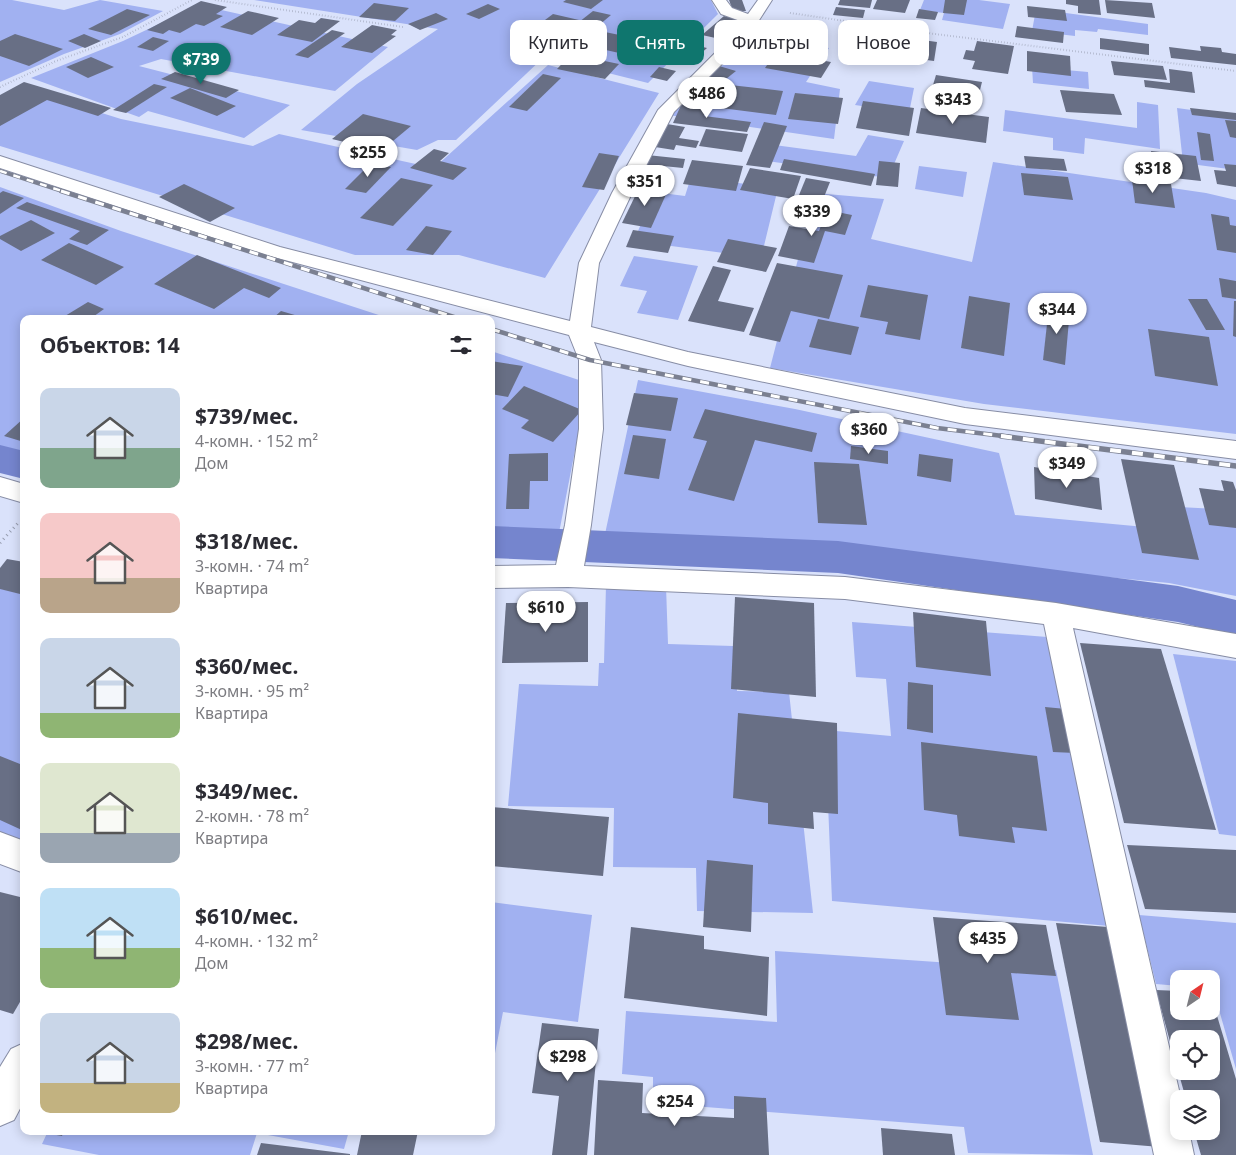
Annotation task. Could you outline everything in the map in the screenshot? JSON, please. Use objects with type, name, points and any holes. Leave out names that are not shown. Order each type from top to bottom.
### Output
[{"type":"street","points":[[719,0],[726,11],[759,10]]},
{"type":"street","points":[[570,566],[578,525],[591,429],[590,360],[580,332],[589,263],[622,193],[667,110],[741,36],[759,10]]},
{"type":"street","points":[[0,162],[273,251],[688,360],[965,416],[1236,450]]},
{"type":"street","points":[[0,486],[20,493]]},
{"type":"street","points":[[495,576],[570,566],[844,588],[1056,614],[1236,646]]},
{"type":"street","points":[[1056,614],[1174,1155]]},
{"type":"street","points":[[0,848],[20,856]]},
{"type":"street","points":[[0,1106],[20,1069]]},
{"type":"path","points":[[0,87],[56,62],[123,37],[192,0]]},
{"type":"path","points":[[215,0],[403,27]]},
{"type":"path","points":[[759,10],[935,34],[1236,70]]},
{"type":"path","points":[[0,543],[20,521]]},
{"type":"shaded area","points":[[0,0],[12,0],[64,10],[100,0],[163,11],[120,34],[64,54],[0,82]]},
{"type":"shaded area","points":[[254,0],[711,0],[718,14],[704,28],[704,20],[617,20],[617,65],[666,65],[648,83],[576,65],[607,65],[607,20],[510,20],[510,65],[536,65],[456,140],[438,140],[417,150],[301,130],[357,84],[438,29]]},
{"type":"shaded area","points":[[924,0],[979,0],[1010,4],[1003,29],[942,20],[944,13],[920,10]]},
{"type":"shaded area","points":[[199,5],[388,47],[335,91],[161,59],[139,66],[290,105],[244,138],[148,111],[139,117],[31,78],[123,41]]},
{"type":"shaded area","points":[[1036,9],[1148,24],[1148,35],[1098,29],[1097,32],[1075,30],[1075,36],[1032,31]]},
{"type":"shaded area","points":[[548,65],[659,93],[545,278],[459,255],[355,255],[0,146],[0,116],[41,94],[121,119],[253,146],[279,134],[434,168]]},
{"type":"shaded area","points":[[723,65],[818,65],[806,82],[840,89],[834,139],[668,115],[689,93]]},
{"type":"shaded area","points":[[1032,67],[1088,72],[1089,89],[1033,83]]},
{"type":"shaded area","points":[[869,81],[914,88],[909,113],[855,105]]},
{"type":"shaded area","points":[[1137,102],[1158,105],[1160,149],[1085,138],[1084,154],[1053,150],[1053,138],[1003,131],[1005,110],[1137,128]]},
{"type":"shaded area","points":[[1177,108],[1236,116],[1236,170],[1183,163]]},
{"type":"shaded area","points":[[868,135],[904,141],[888,178],[767,161],[767,144],[856,156]]},
{"type":"shaded area","points":[[993,162],[1206,193],[1236,200],[1236,434],[984,404],[770,368],[815,193],[884,199],[871,239],[972,262]]},
{"type":"shaded area","points":[[919,166],[967,172],[963,197],[915,189]]},
{"type":"shaded area","points":[[691,177],[778,188],[761,258],[634,241],[654,192],[685,196]]},
{"type":"shaded area","points":[[0,187],[121,231],[379,315],[20,315],[20,454],[4,451],[0,448]]},
{"type":"shaded area","points":[[634,256],[698,266],[678,320],[637,313],[647,291],[620,286]]},
{"type":"shaded area","points":[[495,352],[588,383],[559,533],[495,533]]},
{"type":"shaded area","points":[[638,380],[795,409],[999,453],[1015,515],[1145,527],[1141,505],[1236,510],[1236,596],[1169,583],[1034,570],[835,547],[605,534]]},
{"type":"shaded area","points":[[0,579],[20,579],[20,842],[0,836]]},
{"type":"shaded area","points":[[606,585],[666,586],[668,644],[733,646],[737,691],[789,692],[813,913],[697,911],[696,868],[613,867],[614,808],[508,806],[519,684],[598,686],[599,663],[604,663]]},
{"type":"shaded area","points":[[852,622],[1047,637],[1109,926],[832,901],[825,730],[891,736],[886,679],[856,677]]},
{"type":"shaded area","points":[[1173,654],[1236,661],[1236,836],[1219,834]]},
{"type":"shaded area","points":[[495,903],[592,915],[578,1022],[503,1012],[495,1053]]},
{"type":"shaded area","points":[[1139,915],[1236,923],[1236,1069],[1220,1013],[1220,970],[1170,970],[1170,985],[1156,984]]},
{"type":"shaded area","points":[[775,951],[1056,970],[1093,1155],[968,1153],[964,1127],[653,1103],[653,1077],[622,1074],[626,1011],[777,1022]]},
{"type":"shaded area","points":[[46,1135],[256,1135],[250,1155],[99,1155],[42,1144]]},
{"type":"shaded area","points":[[268,1135],[348,1135],[344,1149]]},
{"type":"building","points":[[566,0],[603,0],[591,9],[563,2]]},
{"type":"building","points":[[729,0],[742,0],[746,11],[733,11]]},
{"type":"building","points":[[840,0],[872,0],[870,8],[838,5]]},
{"type":"building","points":[[877,0],[910,0],[905,13],[873,9]]},
{"type":"building","points":[[945,0],[967,0],[964,15],[943,13]]},
{"type":"building","points":[[1066,0],[1099,0],[1101,15],[1078,13],[1078,6],[1066,4]]},
{"type":"building","points":[[1105,0],[1152,3],[1155,18],[1107,13]]},
{"type":"building","points":[[201,1],[227,7],[216,14],[223,16],[204,26],[196,24],[180,33],[169,30],[163,34],[147,30]]},
{"type":"building","points":[[374,3],[409,8],[395,21],[359,17]]},
{"type":"building","points":[[488,4],[500,9],[479,19],[466,14]]},
{"type":"building","points":[[1027,6],[1065,10],[1067,21],[1028,17]]},
{"type":"building","points":[[836,7],[865,10],[863,18],[833,15]]},
{"type":"building","points":[[127,9],[150,15],[111,35],[88,29]]},
{"type":"building","points":[[919,9],[938,12],[935,20],[916,18]]},
{"type":"building","points":[[248,11],[279,18],[252,35],[220,27]]},
{"type":"building","points":[[593,11],[611,15],[605,20],[582,20]]},
{"type":"building","points":[[436,13],[448,19],[420,30],[408,24]]},
{"type":"building","points":[[553,14],[579,20],[545,20]]},
{"type":"building","points":[[724,16],[741,20],[719,20]]},
{"type":"building","points":[[321,18],[340,21],[312,42],[277,35],[299,20],[315,23]]},
{"type":"building","points":[[372,25],[397,30],[391,35],[396,36],[372,53],[341,47]]},
{"type":"building","points":[[714,25],[714,38],[704,35]]},
{"type":"building","points":[[1017,26],[1064,32],[1063,43],[1015,37]]},
{"type":"building","points":[[332,30],[345,33],[308,58],[295,55]]},
{"type":"building","points":[[607,32],[617,34],[617,53],[607,50]]},
{"type":"building","points":[[15,34],[63,49],[29,66],[0,56],[0,41]]},
{"type":"building","points":[[84,34],[101,41],[85,48],[68,41]]},
{"type":"building","points":[[153,37],[169,41],[153,51],[137,47]]},
{"type":"building","points":[[1100,38],[1149,44],[1149,55],[1100,49]]},
{"type":"building","points":[[929,41],[937,42],[934,61],[929,60]]},
{"type":"building","points":[[977,41],[1014,46],[1008,74],[972,69],[975,61],[963,59],[966,50],[974,51]]},
{"type":"building","points":[[1200,46],[1221,48],[1222,52],[1236,54],[1236,65],[1171,58],[1169,47],[1201,51]]},
{"type":"building","points":[[1027,51],[1070,56],[1071,76],[1027,71]]},
{"type":"building","points":[[91,57],[114,67],[88,78],[66,67]]},
{"type":"building","points":[[828,61],[831,62],[821,78],[765,68],[767,65],[828,65]]},
{"type":"building","points":[[1111,61],[1163,66],[1167,80],[1114,75]]},
{"type":"building","points":[[607,62],[618,65],[605,79],[557,69],[561,65],[607,65]]},
{"type":"building","points":[[719,66],[736,71],[721,83],[704,78]]},
{"type":"building","points":[[659,67],[676,71],[667,81],[650,77]]},
{"type":"building","points":[[1169,69],[1192,72],[1195,93],[1145,87],[1144,80],[1170,83]]},
{"type":"building","points":[[175,72],[239,90],[226,98],[161,79]]},
{"type":"building","points":[[543,74],[561,78],[527,111],[509,107]]},
{"type":"building","points":[[936,75],[982,82],[977,102],[930,95]]},
{"type":"building","points":[[24,82],[111,108],[98,116],[47,100],[0,126],[0,95]]},
{"type":"building","points":[[154,84],[167,87],[126,113],[113,110]]},
{"type":"building","points":[[730,85],[783,91],[776,115],[721,108]]},
{"type":"building","points":[[190,88],[236,106],[217,116],[170,98]]},
{"type":"building","points":[[1060,90],[1114,94],[1122,115],[1066,112]]},
{"type":"building","points":[[795,93],[843,98],[838,124],[788,119]]},
{"type":"building","points":[[863,101],[914,108],[909,136],[856,128]]},
{"type":"building","points":[[682,103],[709,106],[704,116],[751,122],[747,132],[673,123]]},
{"type":"building","points":[[921,108],[989,117],[986,143],[916,133]]},
{"type":"building","points":[[1190,108],[1236,113],[1236,120],[1192,115]]},
{"type":"building","points":[[363,114],[411,126],[381,151],[332,139]]},
{"type":"building","points":[[1225,120],[1236,121],[1236,138],[1230,137]]},
{"type":"building","points":[[764,122],[787,126],[770,168],[746,165]]},
{"type":"building","points":[[667,124],[685,127],[679,138],[699,141],[696,148],[676,145],[674,150],[655,147]]},
{"type":"building","points":[[706,129],[748,134],[742,152],[699,146]]},
{"type":"building","points":[[1197,132],[1210,134],[1214,161],[1201,160]]},
{"type":"building","points":[[434,149],[449,153],[440,161],[467,168],[453,180],[410,168]]},
{"type":"building","points":[[1151,151],[1196,156],[1201,181],[1155,176]]},
{"type":"building","points":[[599,153],[619,156],[604,190],[582,187]]},
{"type":"building","points":[[647,155],[685,159],[683,168],[663,166],[656,187],[636,185]]},
{"type":"building","points":[[1024,156],[1064,159],[1067,171],[1026,168]]},
{"type":"building","points":[[784,159],[875,174],[871,186],[780,170]]},
{"type":"building","points":[[692,160],[743,166],[736,191],[683,184]]},
{"type":"building","points":[[879,161],[900,163],[898,187],[876,185]]},
{"type":"building","points":[[371,163],[391,167],[366,193],[345,189]]},
{"type":"building","points":[[1224,164],[1236,165],[1236,187],[1217,184],[1214,170],[1226,171]]},
{"type":"building","points":[[750,168],[801,176],[793,199],[740,190]]},
{"type":"building","points":[[1021,173],[1068,177],[1073,200],[1024,195]]},
{"type":"building","points":[[401,178],[433,185],[393,226],[360,218]]},
{"type":"building","points":[[806,178],[830,182],[816,217],[792,212]]},
{"type":"building","points":[[1132,180],[1171,184],[1175,208],[1135,203]]},
{"type":"building","points":[[184,184],[235,208],[210,222],[159,197]]},
{"type":"building","points":[[640,186],[668,190],[651,228],[622,223]]},
{"type":"building","points":[[3,191],[24,198],[0,214],[0,193]]},
{"type":"building","points":[[27,202],[109,230],[87,245],[69,239],[80,231],[16,208]]},
{"type":"building","points":[[827,210],[852,215],[845,235],[825,231],[814,263],[778,256],[789,226],[819,231]]},
{"type":"building","points":[[1211,214],[1229,217],[1230,225],[1236,226],[1236,253],[1217,250]]},
{"type":"building","points":[[31,220],[55,233],[21,251],[0,239],[0,236]]},
{"type":"building","points":[[426,226],[452,231],[433,255],[406,250]]},
{"type":"building","points":[[633,230],[674,236],[668,253],[626,247]]},
{"type":"building","points":[[728,239],[777,248],[766,272],[717,262]]},
{"type":"building","points":[[69,243],[124,267],[96,285],[41,260]]},
{"type":"building","points":[[197,255],[281,288],[269,298],[244,288],[214,309],[154,284]]},
{"type":"building","points":[[777,263],[843,275],[829,319],[791,311],[780,342],[749,335]]},
{"type":"building","points":[[713,266],[731,270],[718,301],[754,308],[744,332],[688,321]]},
{"type":"building","points":[[1219,278],[1236,281],[1236,299],[1222,297]]},
{"type":"building","points":[[868,285],[928,295],[920,340],[885,334],[888,322],[860,317]]},
{"type":"building","points":[[969,296],[1010,303],[1004,356],[961,348]]},
{"type":"building","points":[[1188,299],[1207,299],[1225,330],[1206,330]]},
{"type":"building","points":[[1234,301],[1236,301],[1236,337],[1233,336]]},
{"type":"building","points":[[88,302],[104,309],[96,315],[67,315]]},
{"type":"building","points":[[1049,306],[1070,309],[1065,365],[1043,360]]},
{"type":"building","points":[[281,311],[295,315],[276,315]]},
{"type":"building","points":[[818,319],[859,327],[851,355],[809,347]]},
{"type":"building","points":[[1148,329],[1209,337],[1218,386],[1155,376]]},
{"type":"building","points":[[495,362],[523,366],[508,397],[495,395]]},
{"type":"building","points":[[524,386],[582,410],[553,442],[521,428],[529,420],[502,409]]},
{"type":"building","points":[[634,393],[678,398],[671,431],[626,425]]},
{"type":"building","points":[[705,409],[817,433],[812,452],[755,440],[734,501],[688,490],[707,441],[693,438]]},
{"type":"building","points":[[20,422],[20,441],[4,436]]},
{"type":"building","points":[[633,435],[666,439],[659,479],[624,474]]},
{"type":"building","points":[[851,446],[888,451],[888,464],[850,459]]},
{"type":"building","points":[[548,453],[548,481],[530,481],[529,509],[506,509],[509,454]]},
{"type":"building","points":[[919,454],[953,459],[951,482],[917,476]]},
{"type":"building","points":[[1121,459],[1174,465],[1199,560],[1142,553]]},
{"type":"building","points":[[814,462],[859,464],[867,525],[818,523]]},
{"type":"building","points":[[1034,467],[1099,478],[1102,510],[1035,499]]},
{"type":"building","points":[[1221,480],[1233,482],[1236,490],[1236,528],[1209,525],[1199,488],[1224,491]]},
{"type":"building","points":[[7,559],[20,561],[20,594],[0,589],[0,568]]},
{"type":"building","points":[[735,597],[814,603],[816,697],[731,689]]},
{"type":"building","points":[[588,602],[588,662],[502,663],[506,603]]},
{"type":"building","points":[[913,612],[986,621],[991,676],[916,667]]},
{"type":"building","points":[[1080,643],[1161,649],[1216,830],[1124,823]]},
{"type":"building","points":[[908,682],[933,685],[933,733],[907,729]]},
{"type":"building","points":[[1045,707],[1066,709],[1075,753],[1053,752]]},
{"type":"building","points":[[738,713],[837,723],[838,814],[813,812],[814,829],[768,824],[768,803],[733,798]]},
{"type":"building","points":[[921,742],[1037,756],[1047,831],[1012,827],[1015,843],[959,836],[957,815],[924,810]]},
{"type":"building","points":[[0,756],[20,764],[20,829],[0,820]]},
{"type":"building","points":[[495,807],[609,817],[603,876],[495,866]]},
{"type":"building","points":[[1127,845],[1236,850],[1236,913],[1145,909]]},
{"type":"building","points":[[707,860],[753,865],[751,932],[703,927]]},
{"type":"building","points":[[0,892],[20,897],[20,1002],[13,1014],[0,1010]]},
{"type":"building","points":[[933,917],[1046,925],[1056,976],[1011,973],[1019,1020],[946,1015]]},
{"type":"building","points":[[1056,923],[1108,927],[1160,1147],[1100,1142]]},
{"type":"building","points":[[631,927],[704,936],[704,949],[769,957],[767,1016],[624,998]]},
{"type":"building","points":[[1156,990],[1170,991],[1170,1020],[1218,1020],[1236,1079],[1236,1155],[1201,1155],[1197,1140],[1220,1140],[1220,1090],[1183,1090],[1181,1080],[1220,1080],[1220,1030],[1170,1030],[1170,1042]]},
{"type":"building","points":[[542,1023],[599,1029],[587,1155],[552,1155],[559,1096],[532,1093]]},
{"type":"building","points":[[598,1080],[643,1083],[642,1113],[734,1118],[734,1096],[766,1098],[769,1155],[594,1155]]},
{"type":"building","points":[[881,1128],[952,1134],[955,1155],[883,1155]]},
{"type":"building","points":[[361,1135],[417,1135],[413,1155],[357,1155]]},
{"type":"building","points":[[261,1143],[350,1154],[350,1155],[257,1155]]},
{"type":"waterway","points":[[0,459],[20,464]]},
{"type":"waterway","points":[[495,542],[838,557],[1178,604],[1236,618]]},
{"type":"railway","points":[[0,171],[65,192]]},
{"type":"railway","points":[[61,191],[448,315]]},
{"type":"railway","points":[[495,330],[590,360],[937,428],[1011,437]]},
{"type":"railway","points":[[1001,436],[1236,466]]}]
